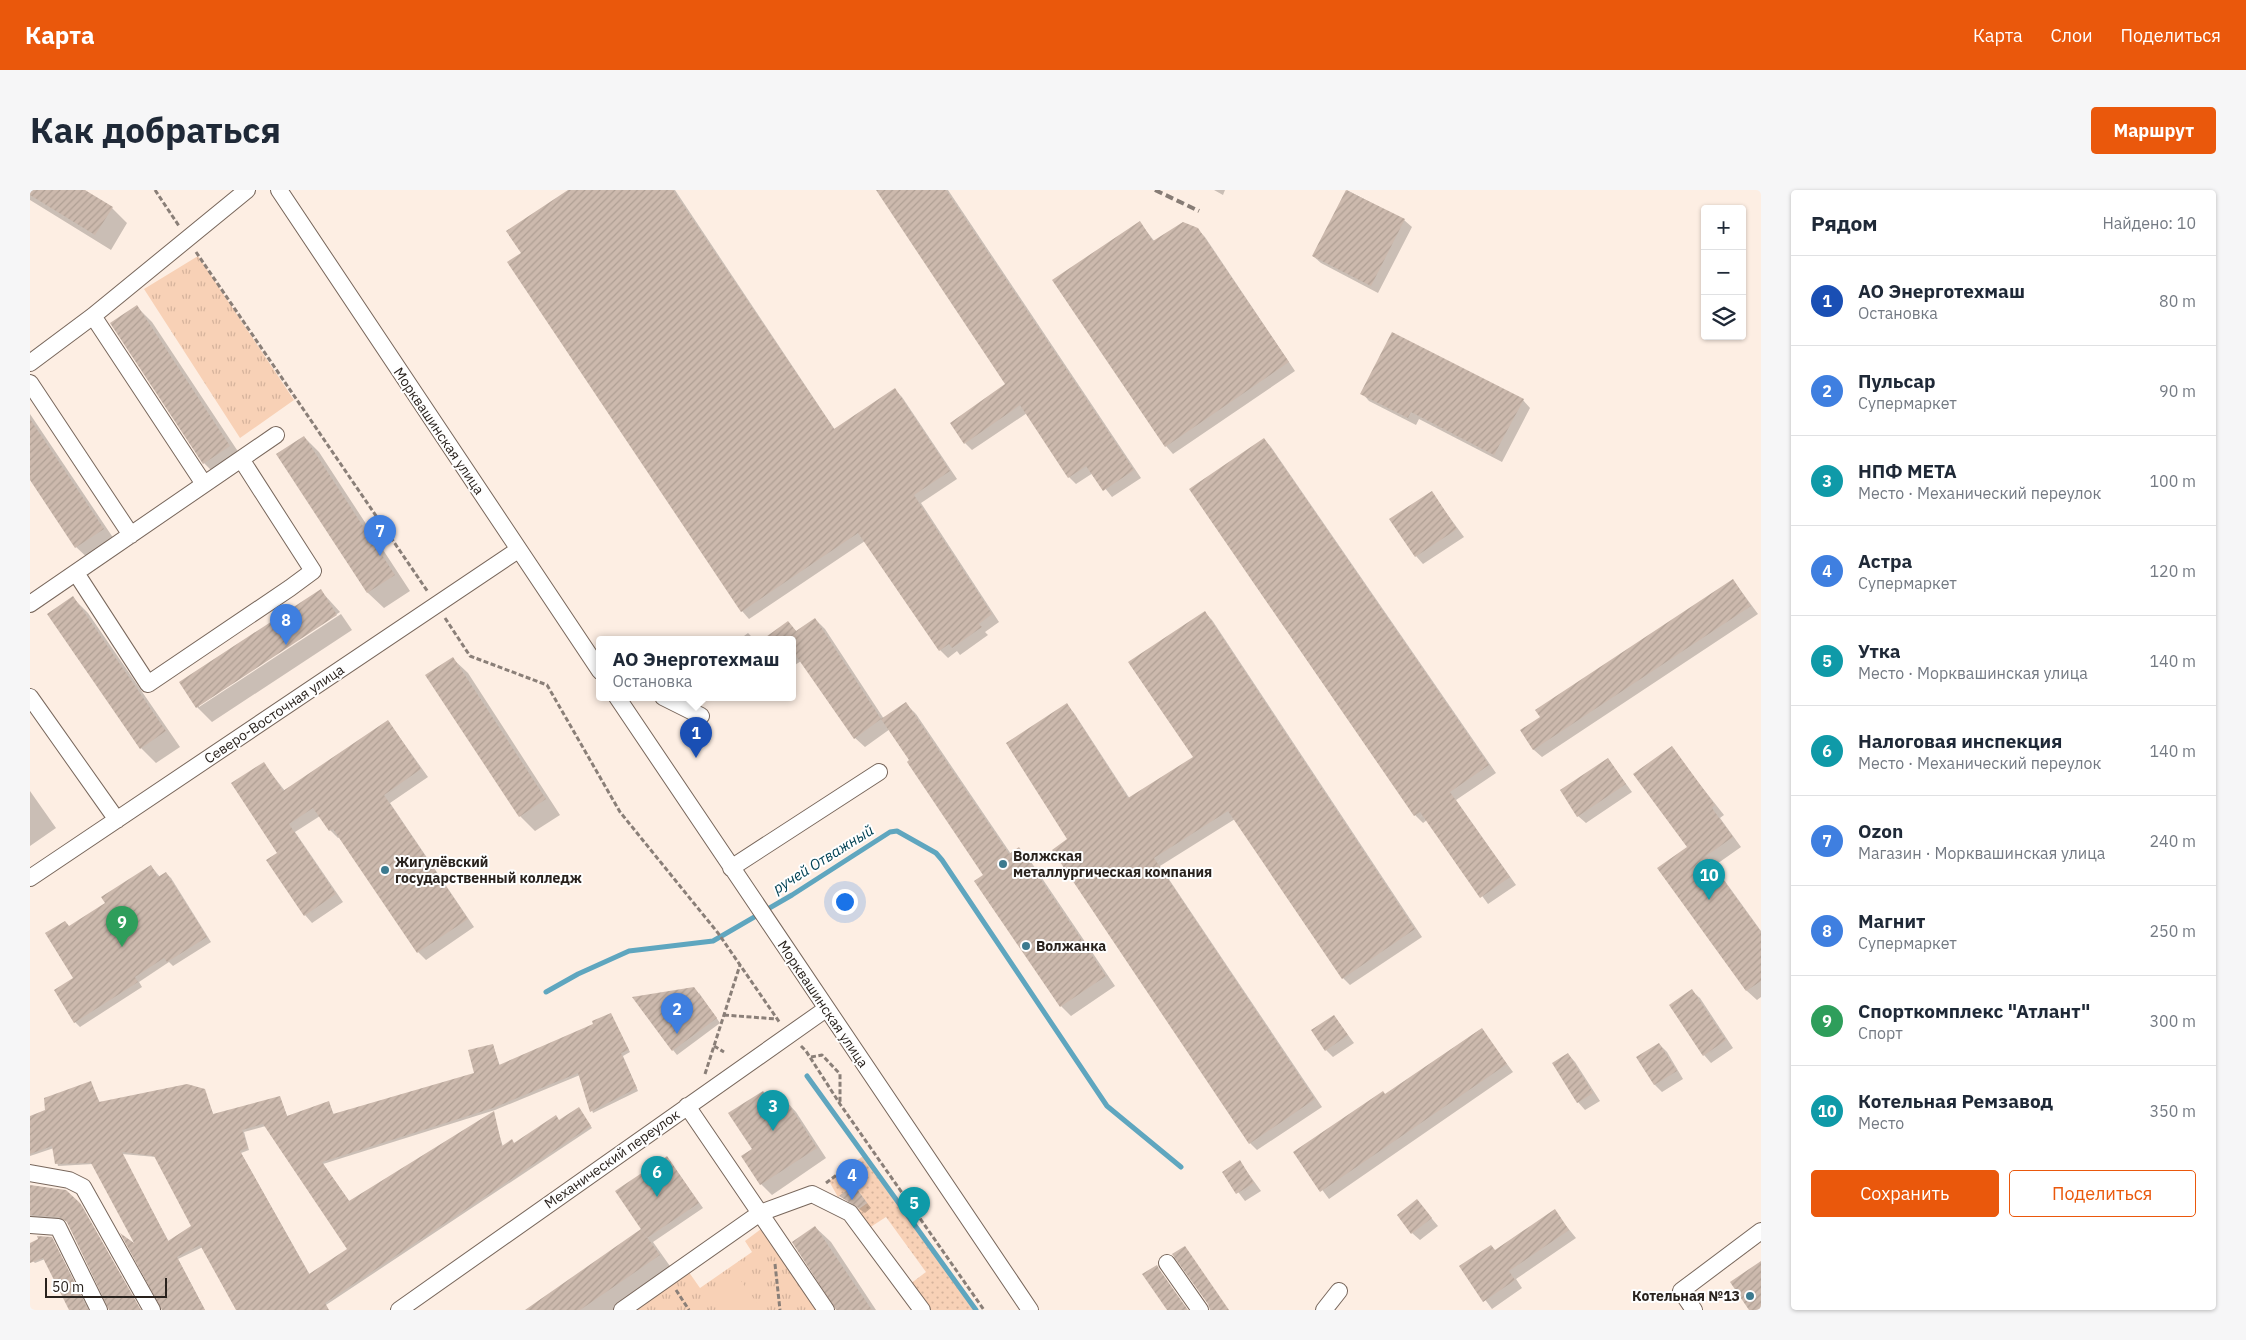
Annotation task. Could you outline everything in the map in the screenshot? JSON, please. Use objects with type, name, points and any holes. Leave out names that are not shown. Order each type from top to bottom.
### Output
[{"type":"street","points":[[30,363],[92,316],[247,190]]},
{"type":"street","name":"Морквашинская улица","points":[[279,190],[596,665]]},
{"type":"street","points":[[92,316],[204,484]]},
{"type":"street","points":[[30,383],[131,535]]},
{"type":"street","points":[[30,604],[276,435]]},
{"type":"street","points":[[76,573],[148,684],[290,588],[313,571],[241,459]]},
{"type":"street","name":"Северо-Восточная улица","points":[[30,878],[518,550]]},
{"type":"street","points":[[30,697],[117,820]]},
{"type":"street","name":"Морквашинская улица","points":[[620,701],[1030,1310]]},
{"type":"street","points":[[672,701],[701,716]]},
{"type":"street","points":[[731,868],[879,772]]},
{"type":"street","name":"Механический переулок","points":[[399,1310],[826,1009]]},
{"type":"street","points":[[692,1102],[760,1213],[826,1310]]},
{"type":"street","points":[[30,1173],[69,1180],[83,1187],[152,1310]]},
{"type":"street","points":[[622,1310],[760,1213],[812,1194],[850,1214],[922,1310]]},
{"type":"street","points":[[30,1225],[58,1227],[99,1310]]},
{"type":"street","points":[[1694,1310],[1681,1291],[1761,1232]]},
{"type":"street","points":[[1167,1263],[1200,1310]]},
{"type":"street","points":[[1324,1310],[1339,1291]]},
{"type":"path","points":[[154,190],[470,656],[547,685],[620,812],[718,933],[788,1035],[811,1057],[840,1104],[984,1310]]},
{"type":"path","points":[[692,1102],[714,1046],[740,965]]},
{"type":"path","points":[[724,1015],[777,1019]]},
{"type":"path","points":[[714,1046],[724,1052]]},
{"type":"path","points":[[811,1057],[822,1055],[840,1074],[840,1104]]},
{"type":"path","points":[[812,1194],[855,1161]]},
{"type":"path","points":[[774,1256],[780,1310]]},
{"type":"green space","points":[[198,256],[294,400],[240,438],[144,289]]},
{"type":"green space","points":[[863,1156],[975,1310],[929,1310],[910,1284],[926,1272],[886,1217],[869,1228],[856,1211],[867,1203],[854,1185],[838,1197],[829,1181]]},
{"type":"green space","points":[[761,1229],[817,1310],[625,1310],[686,1268],[700,1288],[752,1252],[745,1241]]},
{"type":"green space","points":[[736,1274],[762,1310],[719,1310],[708,1295]]},
{"type":"building","points":[[30,190],[85,190],[113,207],[95,235],[30,195]]},
{"type":"building","points":[[568,190],[673,190],[834,429],[895,388],[950,471],[914,495],[992,614],[979,624],[982,627],[952,648],[949,644],[939,651],[858,533],[741,612],[507,262],[521,253],[506,231]]},
{"type":"building","points":[[876,190],[946,190],[1134,470],[1103,491],[1086,466],[1068,478],[1020,405],[964,444],[950,423],[1005,384]]},
{"type":"building","points":[[1346,190],[1405,219],[1371,286],[1312,256]]},
{"type":"building","points":[[1140,221],[1153,241],[1183,222],[1198,228],[1289,362],[1165,447],[1052,280]]},
{"type":"building","points":[[137,305],[230,446],[203,464],[110,323]]},
{"type":"building","points":[[1392,332],[1524,399],[1494,455],[1411,412],[1408,418],[1360,394]]},
{"type":"building","points":[[30,419],[104,529],[75,548],[30,480]]},
{"type":"building","points":[[304,436],[395,575],[367,593],[276,454]]},
{"type":"building","points":[[1264,438],[1489,765],[1450,792],[1510,877],[1480,898],[1420,812],[1414,816],[1189,489]]},
{"type":"building","points":[[1432,491],[1457,529],[1415,557],[1389,519]]},
{"type":"building","points":[[1733,579],[1751,606],[1533,750],[1520,730],[1540,717],[1535,710]]},
{"type":"building","points":[[321,589],[337,615],[196,708],[179,682]]},
{"type":"building","points":[[73,596],[166,731],[140,749],[47,614]]},
{"type":"building","points":[[1205,611],[1415,929],[1342,979],[1228,811],[1154,858],[1315,1099],[1249,1144],[1052,850],[1067,839],[1006,743],[1067,703],[1128,798],[1193,757],[1128,662]]},
{"type":"building","points":[[815,618],[881,719],[854,739],[796,656],[796,636],[767,636],[788,621],[796,631]]},
{"type":"building","points":[[453,657],[546,799],[519,817],[425,675]]},
{"type":"building","name":"Волжская металлургическая компания","points":[[906,702],[1009,854],[1019,847],[1106,976],[1060,1007],[974,881],[983,875],[907,762],[909,760],[881,719]]},
{"type":"building","points":[[388,720],[421,769],[384,795],[468,919],[417,953],[333,829],[329,831],[313,808],[289,824],[336,894],[304,916],[266,860],[277,853],[231,783],[264,762],[283,791]]},
{"type":"building","points":[[1672,746],[1715,805],[1712,808],[1733,837],[1706,856],[1761,932],[1761,981],[1746,991],[1657,868],[1687,847],[1633,774]]},
{"type":"building","points":[[1608,758],[1626,784],[1577,817],[1560,790]]},
{"type":"building","points":[[151,865],[158,877],[166,872],[207,937],[167,962],[164,958],[135,977],[138,982],[74,1023],[54,990],[73,978],[45,933],[65,921],[69,926],[105,903],[101,897]]},
{"type":"building","points":[[694,987],[717,1018],[672,1051],[632,997]]},
{"type":"building","points":[[1692,989],[1726,1040],[1703,1056],[1669,1005]]},
{"type":"building","points":[[611,1013],[629,1050],[621,1053],[637,1088],[590,1112],[578,1073],[493,1108],[322,1162],[349,1201],[494,1111],[502,1146],[512,1139],[514,1143],[556,1115],[559,1120],[579,1107],[591,1126],[325,1303],[329,1310],[236,1310],[200,1245],[177,1257],[205,1310],[162,1310],[120,1233],[134,1243],[91,1163],[55,1164],[52,1146],[30,1154],[30,1116],[45,1110],[44,1098],[91,1081],[99,1102],[187,1084],[205,1089],[213,1114],[280,1096],[287,1116],[329,1101],[333,1114],[474,1073],[468,1050],[493,1044],[499,1065],[593,1024],[592,1021]],"holes":[[[263,1124],[347,1249],[309,1274],[240,1151],[248,1148],[242,1130]],[[122,1152],[154,1156],[191,1226],[168,1241]]]},
{"type":"building","points":[[1334,1015],[1348,1035],[1325,1051],[1311,1030]]},
{"type":"building","points":[[1482,1028],[1507,1064],[1320,1192],[1293,1152],[1383,1091],[1385,1094]]},
{"type":"building","points":[[1659,1043],[1677,1071],[1654,1085],[1636,1057]]},
{"type":"building","points":[[1568,1053],[1593,1093],[1577,1103],[1552,1063]]},
{"type":"building","points":[[763,1091],[774,1108],[786,1100],[817,1148],[760,1185],[741,1156],[752,1149],[728,1113]]},
{"type":"building","points":[[667,1156],[699,1203],[647,1238],[615,1191]]},
{"type":"building","points":[[1240,1160],[1254,1183],[1236,1194],[1222,1172]]},
{"type":"building","points":[[30,1185],[66,1190],[80,1203],[141,1310],[109,1310],[67,1222],[59,1217],[30,1215]]},
{"type":"building","points":[[854,1185],[867,1203],[859,1208],[839,1196]]},
{"type":"building","points":[[1417,1199],[1432,1218],[1411,1234],[1397,1215]]},
{"type":"building","points":[[1555,1209],[1569,1230],[1509,1271],[1515,1280],[1483,1302],[1459,1266],[1491,1245],[1495,1250]]},
{"type":"building","points":[[815,1226],[872,1310],[836,1310],[792,1242]]},
{"type":"building","points":[[641,1229],[660,1255],[580,1310],[525,1310]]},
{"type":"building","points":[[37,1236],[52,1237],[88,1310],[69,1310],[43,1258],[30,1263],[30,1243],[38,1239]]},
{"type":"building","points":[[1185,1246],[1229,1310],[1210,1310],[1208,1304],[1172,1254]]},
{"type":"building","name":"Котельная №13","points":[[1761,1261],[1761,1310],[1749,1310],[1730,1282]]},
{"type":"building","points":[[1157,1265],[1188,1310],[1167,1310],[1142,1274]]},
{"type":"waterway","name":"ручей Отважный","points":[[546,992],[578,974],[629,951],[713,941],[792,895],[890,832],[897,831],[936,853],[942,860],[1107,1106],[1181,1167]]},
{"type":"waterway","name":"ручей Отважный","points":[[807,1076],[976,1310]]},
{"type":"railway","points":[[1155,190],[1199,211]]},
{"type":"place","name":"Ozon","points":[[380,556]]},
{"type":"place","name":"Магнит","points":[[286,645]]},
{"type":"place","name":"АО Энерготехмаш","points":[[696,758]]},
{"type":"place","name":"Волжская металлургическая компания","points":[[1003,864]]},
{"type":"place","name":"Жигулёвский государственный колледж","points":[[385,870]]},
{"type":"place","name":"Котельная Ремзавод","points":[[1709,900]]},
{"type":"place","name":"Волжанка","points":[[1026,946]]},
{"type":"place","name":"Спорткомплекс \"Атлант\"","points":[[122,947]]},
{"type":"place","name":"Пульсар","points":[[677,1034]]},
{"type":"place","name":"НПФ МЕТА","points":[[773,1131]]},
{"type":"place","name":"Налоговая инспекция","points":[[657,1197]]},
{"type":"place","name":"Астра","points":[[852,1200]]},
{"type":"place","name":"Утка","points":[[914,1228]]},
{"type":"place","name":"Котельная №13","points":[[1750,1296]]}]
